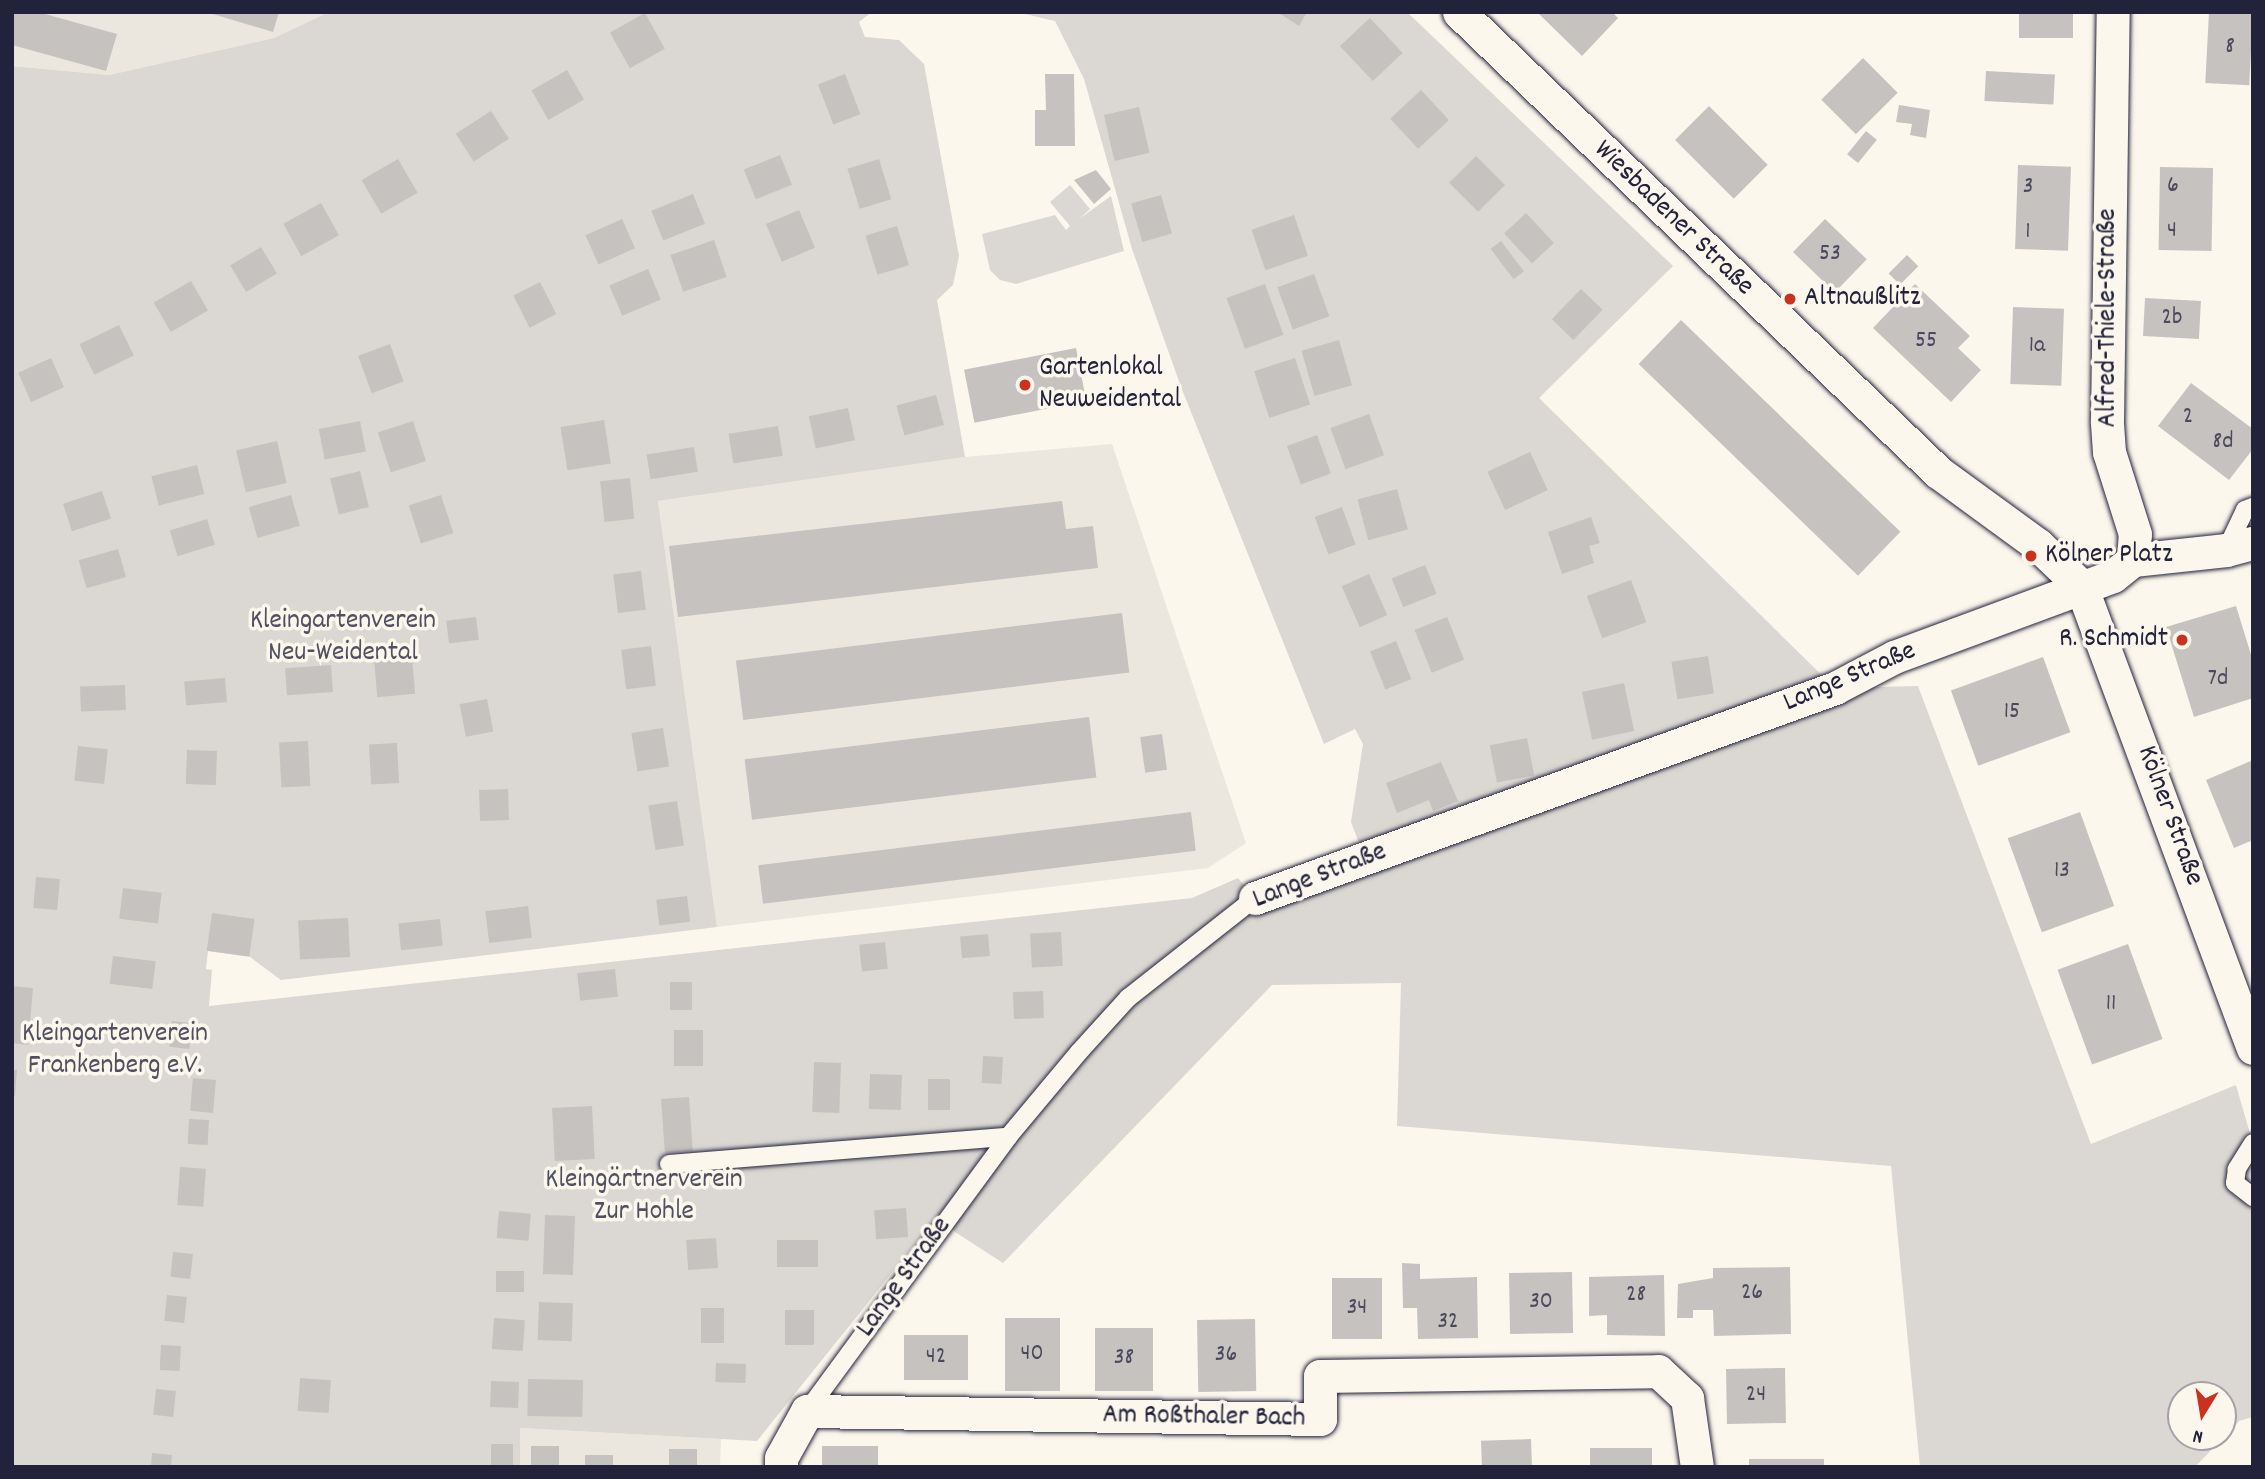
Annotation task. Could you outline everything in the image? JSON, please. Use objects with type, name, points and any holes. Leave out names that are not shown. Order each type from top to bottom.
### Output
[{"type":"street","name":"Wiesbadener Straße","points":[[1459,12],[1938,472],[2038,545],[2081,586]]},
{"type":"street","name":"Alfred-Thiele-Straße","points":[[2113,12],[2107,420],[2109,452],[2135,534],[2133,560]]},
{"type":"street","points":[[2081,586],[2113,576],[2133,560],[2240,546]]},
{"type":"street","name":"Lange Straße","points":[[1255,898],[1835,688],[1894,657],[2081,586]]},
{"type":"street","name":"Kölner Straße","points":[[2081,586],[2253,1048]]},
{"type":"street","name":"Am Roßthaler Bach","points":[[807,1411],[1320,1419],[1320,1376],[1658,1371],[1688,1398],[1697,1467]]},
{"type":"street","name":"Lange Straße","points":[[781,1467],[807,1411]]},
{"type":"lane","points":[[2240,546],[2245,510],[2253,508]]},
{"type":"lane","name":"Lange Straße","points":[[807,1411],[1008,1137],[1128,998],[1255,898]]},
{"type":"lane","points":[[669,1164],[1008,1137]]},
{"type":"lane","points":[[2253,1143],[2237,1169],[2235,1183],[2253,1197]]},
{"type":"shaded area","points":[[12,12],[329,12],[274,38],[109,75],[12,66]]},
{"type":"shaded area","points":[[1112,444],[1246,843],[1208,868],[717,927],[658,501],[965,457]]},
{"type":"shaded area","points":[[520,1428],[721,1439],[720,1467],[520,1467]]},
{"type":"green space","points":[[329,12],[872,12],[859,22],[865,37],[899,40],[924,64],[959,256],[953,285],[937,300],[965,457],[658,501],[717,927],[281,980],[250,957],[208,951],[206,969],[212,970],[209,1006],[1192,898],[1238,878],[1255,898],[1365,859],[1351,822],[1363,744],[1355,729],[1324,744],[1181,387],[1132,249],[1084,79],[1055,21],[1016,12],[1407,12],[1673,266],[1539,398],[1835,688],[1918,686],[2091,1144],[2236,1085],[2253,1144],[2253,1417],[2237,1423],[2237,1381],[2167,1381],[2167,1451],[2210,1451],[2195,1467],[1920,1467],[1891,1166],[1397,1126],[1401,983],[1272,985],[1003,1263],[955,1232],[939,1214],[757,1441],[520,1428],[520,1467],[12,1467],[12,66],[109,75],[274,38]]},
{"type":"green space","points":[[1070,185],[1090,209],[1079,219],[1111,196],[1124,251],[1016,284],[1000,280],[990,270],[982,234],[1055,215],[1066,230],[1070,226],[1050,202]]},
{"type":"building","points":[[12,12],[38,12],[117,34],[106,71],[12,45]]},
{"type":"building","points":[[206,12],[279,12],[273,32]]},
{"type":"building","points":[[1277,12],[1307,12],[1299,26]]},
{"type":"building","points":[[1537,12],[1612,12],[1618,18],[1582,56]]},
{"type":"building","points":[[2019,12],[2073,12],[2073,38],[2019,38]]},
{"type":"building","points":[[2209,12],[2253,14],[2249,85],[2205,83]]},
{"type":"building","points":[[645,13],[665,49],[630,68],[610,32]]},
{"type":"building","points":[[1370,18],[1403,53],[1373,81],[1340,46]]},
{"type":"building","points":[[1863,58],[1898,93],[1856,134],[1821,100]]},
{"type":"building","points":[[567,70],[584,99],[548,120],[531,90]]},
{"type":"building","points":[[1986,71],[2055,75],[2053,105],[1984,101]]},
{"type":"building","points":[[845,74],[860,114],[833,125],[818,84]]},
{"type":"building","points":[[1045,74],[1074,74],[1075,146],[1035,146],[1035,110],[1046,110]]},
{"type":"building","points":[[1421,90],[1449,120],[1418,149],[1390,119]]},
{"type":"building","points":[[1899,105],[1930,110],[1926,138],[1910,135],[1912,124],[1896,122]]},
{"type":"building","points":[[1709,106],[1768,165],[1734,199],[1675,140]]},
{"type":"building","points":[[1139,107],[1150,153],[1114,161],[1104,115]]},
{"type":"building","points":[[491,111],[509,139],[474,162],[456,134]]},
{"type":"building","points":[[1866,131],[1877,140],[1858,163],[1847,154]]},
{"type":"building","points":[[780,155],[792,185],[756,199],[744,170]]},
{"type":"building","points":[[1476,156],[1505,185],[1478,212],[1449,183]]},
{"type":"building","points":[[398,159],[418,193],[381,214],[362,180]]},
{"type":"building","points":[[879,159],[891,199],[860,209],[847,169]]},
{"type":"building","points":[[2018,165],[2071,167],[2068,251],[2015,249]]},
{"type":"building","points":[[2160,167],[2213,168],[2212,251],[2159,250]]},
{"type":"building","points":[[1096,170],[1111,189],[1094,204],[1074,180]]},
{"type":"building","points":[[693,194],[705,224],[663,241],[651,211]]},
{"type":"building","points":[[1161,195],[1172,233],[1142,242],[1131,204]]},
{"type":"building","points":[[321,203],[339,235],[301,256],[283,224]]},
{"type":"building","points":[[799,210],[815,248],[782,262],[766,224]]},
{"type":"building","points":[[1526,213],[1554,243],[1532,263],[1504,233]]},
{"type":"building","points":[[1294,215],[1308,256],[1265,270],[1251,230]]},
{"type":"building","points":[[622,219],[635,248],[598,265],[585,235]]},
{"type":"building","points":[[1825,219],[1867,259],[1835,292],[1793,252]]},
{"type":"building","points":[[897,226],[909,265],[877,275],[865,236]]},
{"type":"building","points":[[714,240],[727,277],[683,292],[671,255]]},
{"type":"building","points":[[1501,241],[1524,271],[1513,279],[1491,249]]},
{"type":"building","points":[[261,247],[277,274],[246,292],[230,266]]},
{"type":"building","points":[[1907,255],[1918,266],[1900,285],[1889,273]]},
{"type":"building","points":[[648,269],[661,299],[622,316],[609,285]]},
{"type":"building","points":[[1314,274],[1329,316],[1293,330],[1277,287]]},
{"type":"building","points":[[191,281],[208,310],[171,332],[154,302]]},
{"type":"building","points":[[540,282],[556,314],[530,328],[513,296]]},
{"type":"building","points":[[1265,284],[1283,335],[1245,349],[1226,298]]},
{"type":"building","points":[[1915,284],[1970,336],[1958,348],[1981,370],[1951,402],[1873,328]]},
{"type":"building","points":[[1581,289],[1603,310],[1573,340],[1552,319]]},
{"type":"building","points":[[2145,298],[2201,301],[2199,339],[2143,336]]},
{"type":"building","points":[[2013,307],[2064,309],[2061,386],[2010,384]]},
{"type":"building","points":[[1681,320],[1900,532],[1858,576],[1639,364]]},
{"type":"building","points":[[119,325],[134,356],[94,375],[79,344]]},
{"type":"building","points":[[1339,340],[1352,385],[1314,396],[1302,351]]},
{"type":"building","points":[[390,344],[404,382],[372,393],[358,356]]},
{"type":"building","name":"Gartenlokal Neuweidental","points":[[1076,348],[1086,401],[974,423],[964,370]]},
{"type":"building","points":[[51,358],[64,387],[31,402],[18,373]]},
{"type":"building","points":[[1295,358],[1310,405],[1269,418],[1254,371]]},
{"type":"building","points":[[2191,383],[2253,429],[2253,449],[2229,480],[2158,426]]},
{"type":"building","points":[[936,395],[944,425],[904,436],[896,406]]},
{"type":"building","points":[[848,408],[855,440],[816,449],[809,416]]},
{"type":"building","points":[[1369,414],[1384,455],[1346,469],[1330,428]]},
{"type":"building","points":[[604,420],[611,463],[567,470],[561,427]]},
{"type":"building","points":[[360,421],[366,451],[325,459],[319,429]]},
{"type":"building","points":[[413,421],[426,461],[391,472],[378,432]]},
{"type":"building","points":[[778,426],[783,456],[733,463],[729,434]]},
{"type":"building","points":[[1317,435],[1331,474],[1301,484],[1287,446]]},
{"type":"building","points":[[277,441],[287,483],[246,492],[236,450]]},
{"type":"building","points":[[694,447],[698,472],[651,479],[647,455]]},
{"type":"building","points":[[1530,452],[1548,490],[1505,510],[1487,472]]},
{"type":"building","points":[[197,465],[204,494],[159,505],[151,476]]},
{"type":"building","points":[[360,471],[369,507],[339,514],[330,478]]},
{"type":"building","points":[[630,478],[634,519],[604,522],[600,481]]},
{"type":"building","points":[[1397,489],[1408,530],[1368,540],[1357,500]]},
{"type":"building","points":[[102,491],[111,519],[72,531],[63,504]]},
{"type":"building","points":[[291,495],[300,526],[258,538],[249,507]]},
{"type":"building","points":[[441,495],[453,533],[421,544],[409,506]]},
{"type":"building","points":[[1062,501],[1066,529],[1093,526],[1098,568],[678,617],[669,546]]},
{"type":"building","points":[[1342,507],[1356,545],[1328,555],[1315,517]]},
{"type":"building","points":[[1591,517],[1600,543],[1589,546],[1594,563],[1562,574],[1548,532]]},
{"type":"building","points":[[207,519],[215,545],[178,556],[170,530]]},
{"type":"building","points":[[118,549],[126,577],[87,588],[79,560]]},
{"type":"building","points":[[1425,565],[1437,594],[1403,607],[1392,578]]},
{"type":"building","points":[[641,571],[646,610],[618,613],[613,574]]},
{"type":"building","points":[[1369,574],[1387,615],[1360,627],[1342,586]]},
{"type":"building","points":[[1631,580],[1646,622],[1602,638],[1587,596]]},
{"type":"building","points":[[2236,606],[2253,661],[2253,698],[2194,717],[2166,627]]},
{"type":"building","points":[[1122,613],[1129,673],[743,720],[736,660]]},
{"type":"building","points":[[476,617],[479,640],[449,643],[446,621]]},
{"type":"building","points":[[1447,617],[1464,660],[1432,673],[1415,630]]},
{"type":"building","points":[[1396,641],[1411,679],[1385,690],[1370,651]]},
{"type":"building","points":[[651,646],[656,686],[626,689],[621,650]]},
{"type":"building","points":[[1708,656],[1714,694],[1677,699],[1671,662]]},
{"type":"building","points":[[2043,657],[2070,732],[1978,766],[1951,691]]},
{"type":"building","points":[[412,658],[415,694],[377,697],[374,661]]},
{"type":"building","points":[[331,665],[333,692],[287,695],[285,668]]},
{"type":"building","points":[[225,678],[227,702],[186,705],[184,682]]},
{"type":"building","points":[[1624,683],[1634,731],[1592,740],[1582,692]]},
{"type":"building","points":[[125,685],[126,710],[81,712],[80,687]]},
{"type":"building","points":[[487,699],[493,731],[466,737],[460,704]]},
{"type":"building","points":[[1089,717],[1096,778],[752,820],[745,759]]},
{"type":"building","points":[[663,728],[669,767],[637,772],[631,733]]},
{"type":"building","points":[[1162,734],[1167,770],[1145,773],[1140,737]]},
{"type":"building","points":[[1527,738],[1534,775],[1497,783],[1490,745]]},
{"type":"building","points":[[308,741],[310,786],[281,787],[279,743]]},
{"type":"building","points":[[397,743],[399,783],[371,784],[369,744]]},
{"type":"building","points":[[78,746],[108,749],[104,784],[74,781]]},
{"type":"building","points":[[187,750],[217,751],[216,785],[186,784]]},
{"type":"building","points":[[2253,760],[2253,840],[2234,848],[2206,780]]},
{"type":"building","points":[[1441,762],[1458,801],[1433,811],[1429,800],[1397,813],[1386,783]]},
{"type":"building","points":[[508,789],[509,820],[480,821],[479,790]]},
{"type":"building","points":[[677,801],[684,845],[655,850],[648,806]]},
{"type":"building","points":[[1191,812],[1196,851],[763,904],[758,865]]},
{"type":"building","points":[[2080,812],[2114,906],[2042,932],[2008,838]]},
{"type":"building","points":[[36,877],[60,879],[57,910],[33,908]]},
{"type":"building","points":[[123,888],[162,893],[158,924],[119,919]]},
{"type":"building","points":[[687,896],[690,922],[659,926],[656,900]]},
{"type":"building","points":[[528,906],[532,938],[489,943],[485,911]]},
{"type":"building","points":[[212,913],[255,919],[249,957],[207,951]]},
{"type":"building","points":[[348,918],[350,957],[300,960],[298,921]]},
{"type":"building","points":[[440,919],[443,946],[401,950],[398,923]]},
{"type":"building","points":[[1061,932],[1063,966],[1032,968],[1030,934]]},
{"type":"building","points":[[988,934],[990,956],[962,958],[960,936]]},
{"type":"building","points":[[885,942],[888,969],[862,972],[859,945]]},
{"type":"building","points":[[2128,944],[2163,1039],[2092,1065],[2058,970]]},
{"type":"building","points":[[113,956],[156,961],[152,989],[110,984]]},
{"type":"building","points":[[615,969],[618,997],[580,1001],[577,973]]},
{"type":"building","points":[[670,982],[692,982],[692,1010],[670,1010]]},
{"type":"building","points":[[12,986],[33,988],[28,1045],[12,1043]]},
{"type":"building","points":[[1043,991],[1044,1018],[1014,1019],[1013,992]]},
{"type":"building","points":[[172,1021],[192,1023],[189,1049],[169,1047]]},
{"type":"building","points":[[674,1030],[703,1030],[703,1066],[674,1066]]},
{"type":"building","points":[[983,1056],[1003,1057],[1002,1084],[982,1083]]},
{"type":"building","points":[[814,1062],[841,1063],[839,1113],[812,1112]]},
{"type":"building","points":[[12,1070],[17,1070],[15,1096],[12,1095]]},
{"type":"building","points":[[870,1074],[902,1075],[901,1110],[869,1109]]},
{"type":"building","points":[[193,1078],[216,1080],[213,1113],[190,1111]]},
{"type":"building","points":[[928,1079],[950,1079],[950,1110],[928,1110]]},
{"type":"building","points":[[689,1097],[693,1151],[665,1153],[661,1099]]},
{"type":"building","points":[[592,1106],[595,1159],[555,1161],[552,1108]]},
{"type":"building","points":[[189,1119],[209,1120],[208,1145],[188,1144]]},
{"type":"building","points":[[180,1167],[206,1169],[203,1207],[177,1205]]},
{"type":"building","points":[[906,1208],[908,1237],[876,1239],[874,1210]]},
{"type":"building","points":[[499,1211],[531,1214],[529,1241],[497,1238]]},
{"type":"building","points":[[545,1215],[575,1216],[573,1275],[543,1274]]},
{"type":"building","points":[[716,1238],[718,1268],[688,1270],[686,1240]]},
{"type":"building","points":[[777,1240],[818,1240],[818,1267],[777,1267]]},
{"type":"building","points":[[173,1252],[193,1254],[190,1279],[170,1277]]},
{"type":"building","points":[[1402,1263],[1420,1264],[1420,1279],[1477,1277],[1478,1338],[1418,1339],[1417,1308],[1403,1308]]},
{"type":"building","points":[[1790,1267],[1791,1334],[1714,1336],[1713,1310],[1693,1310],[1693,1318],[1677,1318],[1678,1284],[1713,1278],[1713,1268]]},
{"type":"building","points":[[496,1271],[524,1271],[524,1292],[496,1292]]},
{"type":"building","points":[[1572,1272],[1573,1333],[1510,1334],[1509,1273]]},
{"type":"building","points":[[1664,1275],[1665,1336],[1607,1335],[1607,1315],[1589,1316],[1589,1277]]},
{"type":"building","points":[[1332,1278],[1382,1278],[1382,1339],[1332,1339]]},
{"type":"building","points":[[167,1295],[187,1297],[184,1323],[164,1321]]},
{"type":"building","points":[[539,1302],[573,1303],[572,1341],[538,1340]]},
{"type":"building","points":[[701,1308],[724,1308],[724,1343],[701,1343]]},
{"type":"building","points":[[785,1310],[814,1310],[814,1345],[785,1345]]},
{"type":"building","points":[[494,1318],[525,1320],[523,1351],[492,1349]]},
{"type":"building","points":[[1005,1318],[1060,1318],[1060,1391],[1005,1391]]},
{"type":"building","points":[[1255,1319],[1256,1391],[1198,1392],[1197,1320]]},
{"type":"building","points":[[1095,1328],[1153,1328],[1153,1391],[1095,1391]]},
{"type":"building","points":[[904,1335],[968,1335],[968,1380],[904,1380]]},
{"type":"building","points":[[161,1345],[181,1346],[180,1371],[160,1370]]},
{"type":"building","points":[[716,1363],[746,1364],[745,1383],[715,1382]]},
{"type":"building","points":[[1785,1368],[1786,1423],[1727,1424],[1726,1369]]},
{"type":"building","points":[[300,1378],[331,1380],[329,1413],[298,1411]]},
{"type":"building","points":[[528,1379],[583,1380],[582,1417],[527,1416]]},
{"type":"building","points":[[491,1381],[519,1382],[518,1408],[490,1407]]},
{"type":"building","points":[[156,1389],[176,1391],[173,1417],[153,1415]]},
{"type":"building","points":[[1531,1439],[1532,1467],[1482,1467],[1481,1441]]},
{"type":"building","points":[[491,1444],[513,1444],[513,1467],[491,1467]]},
{"type":"building","points":[[531,1446],[559,1446],[559,1467],[531,1467]]},
{"type":"building","points":[[822,1446],[878,1446],[878,1467],[822,1467]]},
{"type":"building","points":[[1590,1448],[1652,1448],[1652,1467],[1590,1467]]},
{"type":"building","points":[[669,1449],[697,1449],[697,1467],[669,1467]]},
{"type":"building","points":[[152,1453],[172,1455],[171,1467],[151,1467]]},
{"type":"building","points":[[585,1455],[613,1455],[613,1467],[585,1467]]},
{"type":"building","points":[[1749,1459],[1824,1459],[1824,1467],[1749,1467]]},
{"type":"place","name":"Altnaußlitz","points":[[1790,299]]},
{"type":"place","name":"Gartenlokal Neuweidental","points":[[1025,385]]},
{"type":"place","name":"Kölner Platz","points":[[2031,556]]},
{"type":"place","name":"R. Schmidt","points":[[2182,640]]},
{"type":"park label","name":"Kleingartenverein Neu-Weidental","points":[[343,638]]},
{"type":"park label","name":"Kleingartenverein Frankenberg e.V.","points":[[115,1051]]},
{"type":"park label","name":"Kleingärtnerverein Zur Hohle","points":[[644,1197]]}]
